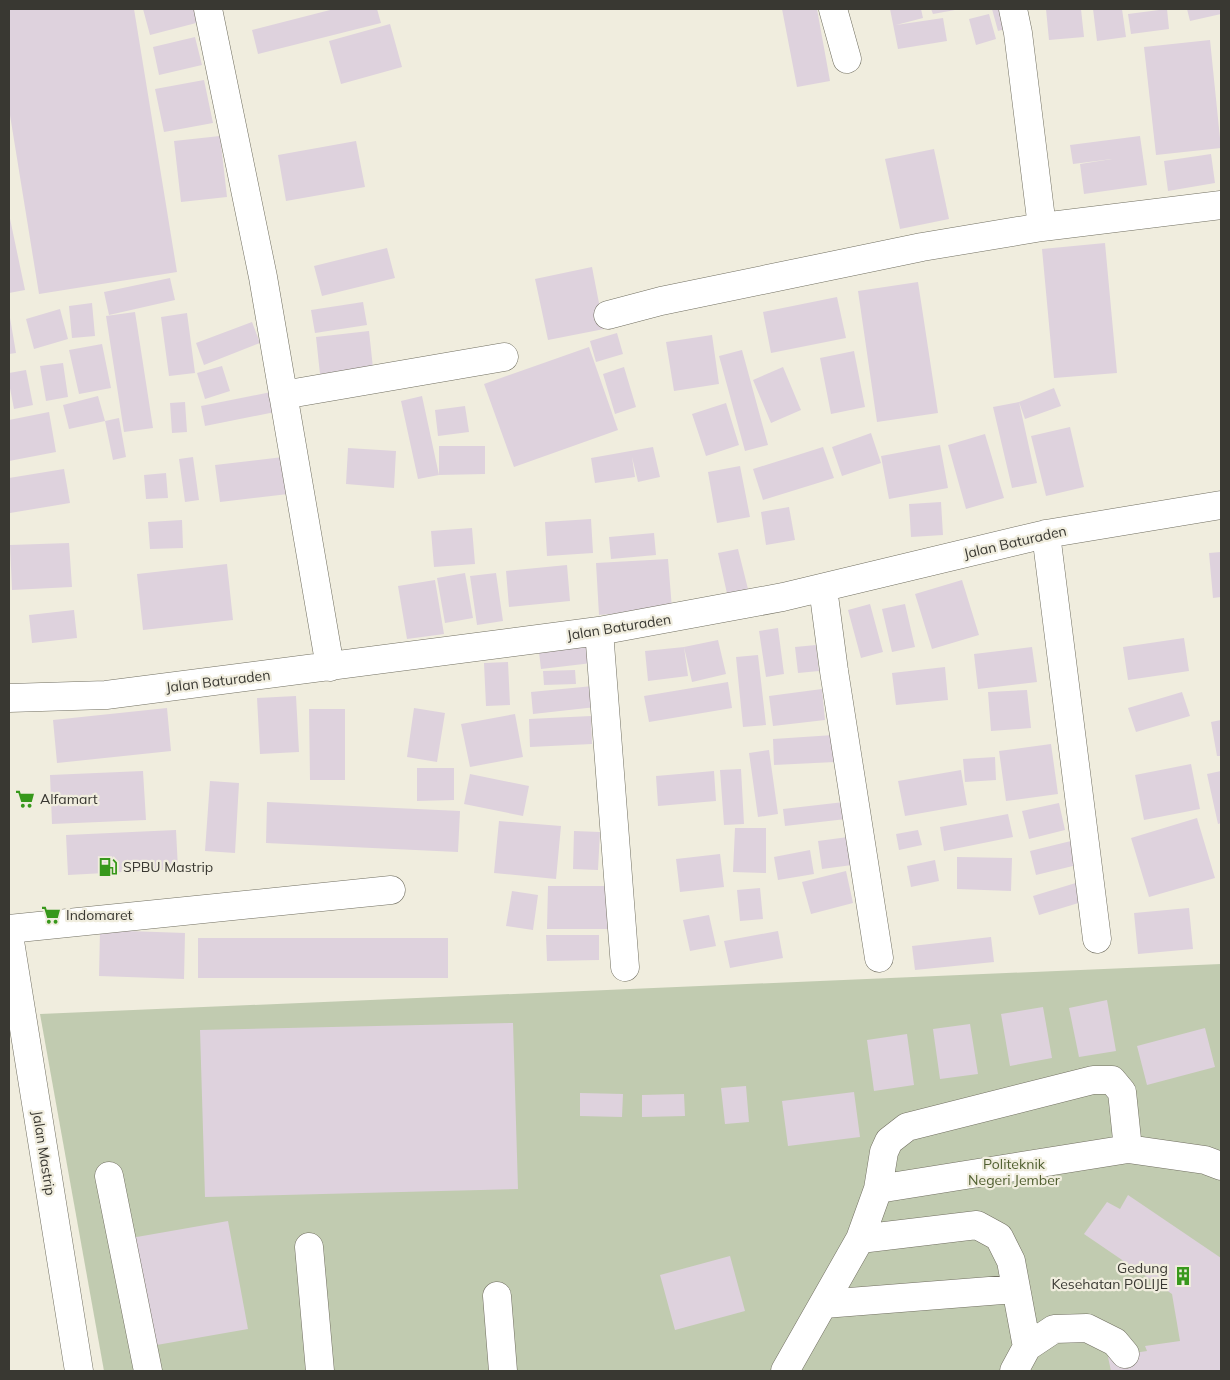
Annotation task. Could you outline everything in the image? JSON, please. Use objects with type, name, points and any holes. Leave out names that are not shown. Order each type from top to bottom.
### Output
[{"type":"street","points":[[208,9],[263,277],[330,666]]},
{"type":"street","points":[[833,9],[847,59]]},
{"type":"street","points":[[1014,9],[1042,227]]},
{"type":"street","points":[[608,315],[661,301],[922,248],[1042,227],[1221,205]]},
{"type":"street","points":[[282,395],[504,357]]},
{"type":"street","name":"Jalan Baturaden","points":[[9,698],[106,694],[599,631],[774,599],[1046,534],[1221,506]]},
{"type":"street","points":[[1046,534],[1097,938]]},
{"type":"street","points":[[823,588],[834,671],[879,958]]},
{"type":"street","points":[[599,631],[625,967]]},
{"type":"street","points":[[9,929],[391,890]]},
{"type":"street","name":"Jalan Mastrip","points":[[9,935],[79,1371]]},
{"type":"street","points":[[785,1371],[860,1239],[878,1189],[884,1152],[889,1140],[907,1127],[1093,1080],[1112,1080],[1122,1092],[1128,1149]]},
{"type":"street","points":[[878,1189],[1128,1149],[1206,1160],[1221,1166]]},
{"type":"street","points":[[109,1176],[148,1371]]},
{"type":"street","points":[[860,1239],[977,1225],[999,1237],[1011,1261],[1027,1347]]},
{"type":"street","points":[[310,1247],[320,1371]]},
{"type":"street","points":[[824,1304],[1016,1289]]},
{"type":"street","points":[[497,1296],[503,1371]]},
{"type":"street","points":[[1014,1371],[1027,1347],[1054,1329],[1086,1328],[1115,1342],[1125,1354]]},
{"type":"green space","name":"Politeknik Negeri Jember","points":[[1221,964],[1221,1371],[104,1371],[40,1014]]},
{"type":"building","points":[[9,9],[134,9],[177,272],[39,294],[9,109]]},
{"type":"building","points":[[143,9],[196,9],[200,22],[150,35]]},
{"type":"building","points":[[334,9],[377,9],[381,23],[258,54],[252,30]]},
{"type":"building","points":[[782,9],[817,9],[830,81],[797,87]]},
{"type":"building","points":[[890,9],[921,9],[923,18],[896,25],[943,18],[947,41],[898,49]]},
{"type":"building","points":[[931,9],[955,9],[955,10],[933,14]]},
{"type":"building","points":[[992,9],[1012,9],[1017,26],[998,31]]},
{"type":"building","points":[[1046,9],[1081,9],[1084,37],[1049,40]]},
{"type":"building","points":[[1093,9],[1122,9],[1126,37],[1097,41]]},
{"type":"building","points":[[1167,9],[1169,29],[1131,34],[1128,14]]},
{"type":"building","points":[[1187,9],[1221,9],[1221,14],[1190,21]]},
{"type":"building","points":[[989,14],[996,39],[976,45],[969,19]]},
{"type":"building","points":[[390,24],[402,67],[341,84],[329,41]]},
{"type":"building","points":[[195,37],[202,65],[159,75],[153,47]]},
{"type":"building","points":[[1210,40],[1221,148],[1156,155],[1144,47]]},
{"type":"building","points":[[204,80],[213,123],[164,132],[155,89]]},
{"type":"building","points":[[220,136],[227,197],[181,202],[174,141]]},
{"type":"building","points":[[1140,136],[1147,185],[1084,194],[1080,164],[1112,159],[1073,164],[1070,145]]},
{"type":"building","points":[[356,141],[365,187],[286,201],[278,155]]},
{"type":"building","points":[[934,149],[949,219],[900,229],[885,159]]},
{"type":"building","points":[[1211,154],[1215,183],[1168,191],[1164,161]]},
{"type":"building","points":[[9,214],[25,290],[9,293]]},
{"type":"building","points":[[1105,243],[1117,373],[1054,378],[1042,249]]},
{"type":"building","points":[[387,248],[395,278],[322,296],[314,266]]},
{"type":"building","points":[[592,267],[604,329],[548,340],[535,279]]},
{"type":"building","points":[[170,278],[175,300],[109,315],[104,292]]},
{"type":"building","points":[[918,282],[938,413],[877,422],[858,291]]},
{"type":"building","points":[[837,297],[846,338],[771,353],[763,312]]},
{"type":"building","points":[[363,302],[367,325],[315,333],[311,310]]},
{"type":"building","points":[[92,303],[95,336],[72,338],[69,306]]},
{"type":"building","points":[[60,309],[68,339],[34,349],[26,319]]},
{"type":"building","points":[[9,312],[16,353],[9,354]]},
{"type":"building","points":[[135,312],[153,428],[124,432],[106,316]]},
{"type":"building","points":[[187,313],[195,373],[169,376],[161,317]]},
{"type":"building","points":[[252,322],[260,343],[204,365],[196,343]]},
{"type":"building","points":[[369,331],[373,368],[320,374],[316,337]]},
{"type":"building","points":[[617,333],[623,354],[596,362],[590,341]]},
{"type":"building","points":[[712,335],[719,384],[674,391],[666,342]]},
{"type":"building","points":[[102,344],[111,388],[79,394],[69,350]]},
{"type":"building","points":[[589,347],[618,430],[514,467],[484,384]]},
{"type":"building","points":[[742,350],[768,445],[745,451],[719,356]]},
{"type":"building","points":[[854,351],[865,407],[831,414],[820,358]]},
{"type":"building","points":[[63,363],[68,397],[46,401],[40,366]]},
{"type":"building","points":[[222,366],[230,391],[205,399],[197,373]]},
{"type":"building","points":[[624,367],[636,407],[615,414],[603,374]]},
{"type":"building","points":[[783,367],[801,410],[771,423],[753,380]]},
{"type":"building","points":[[26,370],[33,405],[14,409],[9,373]]},
{"type":"building","points":[[1054,388],[1061,406],[1025,419],[1019,402]]},
{"type":"building","points":[[276,391],[280,411],[205,426],[201,406]]},
{"type":"building","points":[[98,396],[105,421],[69,429],[63,405]]},
{"type":"building","points":[[422,396],[439,475],[418,479],[401,401]]},
{"type":"building","points":[[185,402],[187,432],[172,433],[170,403]]},
{"type":"building","points":[[1019,402],[1037,483],[1012,488],[993,407]]},
{"type":"building","points":[[726,403],[739,445],[706,456],[692,414]]},
{"type":"building","points":[[465,406],[469,432],[438,436],[435,410]]},
{"type":"building","points":[[49,412],[56,452],[9,461],[9,420]]},
{"type":"building","points":[[119,418],[126,457],[113,460],[105,421]]},
{"type":"building","points":[[1070,427],[1084,487],[1046,496],[1031,436]]},
{"type":"building","points":[[871,433],[881,463],[842,476],[832,447]]},
{"type":"building","points":[[985,434],[1004,498],[966,509],[948,445]]},
{"type":"building","points":[[940,445],[948,488],[889,499],[881,456]]},
{"type":"building","points":[[439,446],[485,446],[485,474],[439,475]]},
{"type":"building","points":[[653,447],[660,477],[638,482],[632,457],[635,477],[595,483],[591,458]]},
{"type":"building","points":[[823,447],[834,478],[763,500],[753,469]]},
{"type":"building","points":[[348,448],[396,451],[394,488],[346,484]]},
{"type":"building","points":[[193,457],[199,500],[185,502],[179,459]]},
{"type":"building","points":[[283,457],[288,494],[220,502],[215,465]]},
{"type":"building","points":[[740,466],[750,517],[717,523],[708,472]]},
{"type":"building","points":[[64,469],[70,503],[10,513],[9,478]]},
{"type":"building","points":[[166,473],[168,498],[146,499],[144,475]]},
{"type":"building","points":[[941,502],[943,535],[911,537],[909,504]]},
{"type":"building","points":[[789,507],[795,540],[766,545],[761,512]]},
{"type":"building","points":[[591,519],[593,553],[547,556],[545,522]]},
{"type":"building","points":[[182,520],[183,548],[150,549],[148,522]]},
{"type":"building","points":[[472,528],[475,564],[434,567],[431,531]]},
{"type":"building","points":[[654,533],[656,555],[611,559],[609,537]]},
{"type":"building","points":[[69,543],[72,587],[12,590],[10,545]]},
{"type":"building","points":[[738,549],[749,593],[728,598],[718,553]]},
{"type":"building","points":[[1221,552],[1221,597],[1213,598],[1209,553]]},
{"type":"building","points":[[668,559],[672,609],[599,615],[596,563]]},
{"type":"building","points":[[227,564],[233,620],[143,630],[137,574]]},
{"type":"building","points":[[567,565],[570,601],[509,607],[506,571]]},
{"type":"building","points":[[465,573],[473,618],[445,623],[437,578]]},
{"type":"building","points":[[496,573],[503,621],[477,625],[470,576]]},
{"type":"building","points":[[435,580],[444,634],[407,639],[398,586]]},
{"type":"building","points":[[962,580],[979,635],[932,649],[915,594]]},
{"type":"building","points":[[870,604],[883,652],[861,658],[848,610]]},
{"type":"building","points":[[905,604],[915,647],[892,652],[882,609]]},
{"type":"building","points":[[74,610],[77,638],[32,643],[29,615]]},
{"type":"building","points":[[778,628],[784,674],[766,677],[759,631]]},
{"type":"building","points":[[1184,638],[1189,671],[1128,680],[1123,647]]},
{"type":"building","points":[[589,639],[592,663],[541,669],[538,644]]},
{"type":"building","points":[[718,640],[726,674],[692,682],[684,647]]},
{"type":"building","points":[[816,645],[819,671],[798,673],[795,647]]},
{"type":"building","points":[[684,647],[688,676],[648,681],[645,651]]},
{"type":"building","points":[[1032,647],[1037,682],[978,689],[974,654]]},
{"type":"building","points":[[758,655],[766,725],[743,727],[736,657]]},
{"type":"building","points":[[508,662],[510,705],[486,706],[484,663]]},
{"type":"building","points":[[945,667],[948,700],[896,705],[892,673]]},
{"type":"building","points":[[575,670],[576,684],[544,685],[543,671]]},
{"type":"building","points":[[728,682],[732,708],[649,722],[644,696]]},
{"type":"building","points":[[593,686],[596,707],[533,714],[531,692]]},
{"type":"building","points":[[822,689],[825,720],[773,726],[769,696]]},
{"type":"building","points":[[1027,690],[1031,728],[991,731],[988,692]]},
{"type":"building","points":[[1182,692],[1190,716],[1136,732],[1128,708]]},
{"type":"building","points":[[296,696],[299,752],[260,754],[257,698]]},
{"type":"building","points":[[167,708],[171,751],[57,763],[53,720]]},
{"type":"building","points":[[414,708],[445,713],[437,762],[407,757]]},
{"type":"building","points":[[309,709],[345,709],[345,780],[310,780]]},
{"type":"building","points":[[515,714],[523,757],[470,767],[461,724]]},
{"type":"building","points":[[591,716],[592,744],[530,747],[529,719]]},
{"type":"building","points":[[1221,720],[1221,756],[1217,756],[1211,722]]},
{"type":"building","points":[[834,735],[835,762],[774,765],[773,739]]},
{"type":"building","points":[[1051,744],[1058,794],[1006,801],[999,751]]},
{"type":"building","points":[[769,750],[778,814],[758,817],[749,753]]},
{"type":"building","points":[[995,757],[996,780],[965,782],[963,759]]},
{"type":"building","points":[[1191,764],[1200,809],[1144,820],[1135,775]]},
{"type":"building","points":[[417,768],[454,768],[454,800],[417,801]]},
{"type":"building","points":[[741,769],[744,824],[724,825],[720,770]]},
{"type":"building","points":[[961,770],[967,805],[905,816],[898,781]]},
{"type":"building","points":[[143,771],[146,820],[52,824],[50,775]]},
{"type":"building","points":[[714,771],[716,801],[658,806],[656,776]]},
{"type":"building","points":[[1221,771],[1221,823],[1218,824],[1207,774]]},
{"type":"building","points":[[470,774],[529,786],[523,816],[464,804]]},
{"type":"building","points":[[210,781],[239,783],[235,853],[205,851]]},
{"type":"building","points":[[267,802],[460,811],[458,852],[266,843]]},
{"type":"building","points":[[844,802],[846,819],[785,826],[783,809]]},
{"type":"building","points":[[1059,803],[1065,830],[1029,839],[1022,811]]},
{"type":"building","points":[[1008,814],[1013,837],[944,851],[940,827]]},
{"type":"building","points":[[1197,818],[1215,878],[1149,897],[1131,838]]},
{"type":"building","points":[[499,821],[561,826],[556,879],[494,873]]},
{"type":"building","points":[[735,828],[766,828],[766,873],[733,872]]},
{"type":"building","points":[[176,830],[178,869],[68,875],[66,835]]},
{"type":"building","points":[[918,830],[922,845],[899,850],[896,834]]},
{"type":"building","points":[[574,831],[600,832],[598,870],[573,869]]},
{"type":"building","points":[[848,837],[852,865],[822,869],[818,841]]},
{"type":"building","points":[[1071,841],[1077,865],[1036,875],[1030,851]]},
{"type":"building","points":[[810,850],[814,874],[778,880],[774,857]]},
{"type":"building","points":[[720,854],[724,887],[680,892],[676,859]]},
{"type":"building","points":[[957,857],[1012,858],[1011,891],[957,889]]},
{"type":"building","points":[[935,860],[939,881],[911,887],[907,866]]},
{"type":"building","points":[[846,871],[853,903],[811,914],[802,882]]},
{"type":"building","points":[[1079,882],[1085,901],[1039,915],[1033,896]]},
{"type":"building","points":[[548,886],[608,886],[608,929],[547,929]]},
{"type":"building","points":[[760,888],[763,919],[740,921],[737,890]]},
{"type":"building","points":[[512,891],[538,895],[533,930],[506,926]]},
{"type":"building","points":[[1189,908],[1193,949],[1138,954],[1134,913]]},
{"type":"building","points":[[709,915],[716,946],[690,951],[683,920]]},
{"type":"building","points":[[100,930],[185,933],[184,979],[99,976]]},
{"type":"building","points":[[778,931],[783,958],[730,968],[724,941]]},
{"type":"building","points":[[546,935],[599,935],[599,960],[547,961]]},
{"type":"building","points":[[991,937],[994,962],[915,970],[912,946]]},
{"type":"building","points":[[198,938],[448,938],[448,978],[198,978]]},
{"type":"building","points":[[1107,1000],[1116,1051],[1079,1057],[1069,1008]]},
{"type":"building","points":[[1043,1007],[1052,1058],[1010,1066],[1001,1014]]},
{"type":"building","points":[[513,1023],[518,1189],[205,1197],[200,1030]]},
{"type":"building","points":[[970,1024],[978,1074],[940,1079],[933,1029]]},
{"type":"building","points":[[1205,1028],[1215,1067],[1147,1085],[1137,1046]]},
{"type":"building","points":[[907,1034],[914,1085],[874,1091],[867,1040]]},
{"type":"building","points":[[746,1086],[749,1122],[725,1124],[721,1088]]},
{"type":"building","points":[[854,1092],[860,1137],[788,1146],[782,1101]]},
{"type":"building","points":[[580,1093],[623,1094],[622,1117],[580,1116]]},
{"type":"building","points":[[684,1094],[685,1116],[642,1117],[642,1095]]},
{"type":"building","name":"Gedung Kesehatan POLIJE","points":[[1128,1195],[1221,1258],[1221,1371],[1111,1371],[1108,1357],[1147,1351],[1145,1346],[1180,1341],[1172,1294],[1084,1234],[1107,1202],[1120,1209]]},
{"type":"building","points":[[228,1221],[248,1329],[151,1346],[131,1238]]},
{"type":"building","points":[[730,1256],[745,1311],[675,1330],[660,1275]]},
{"type":"place","name":"Alfamart","points":[[25,799]]},
{"type":"place","name":"SPBU Mastrip","points":[[108,867]]},
{"type":"place","name":"Indomaret","points":[[51,915]]},
{"type":"place","name":"Gedung Kesehatan POLIJE","points":[[1183,1276]]}]
